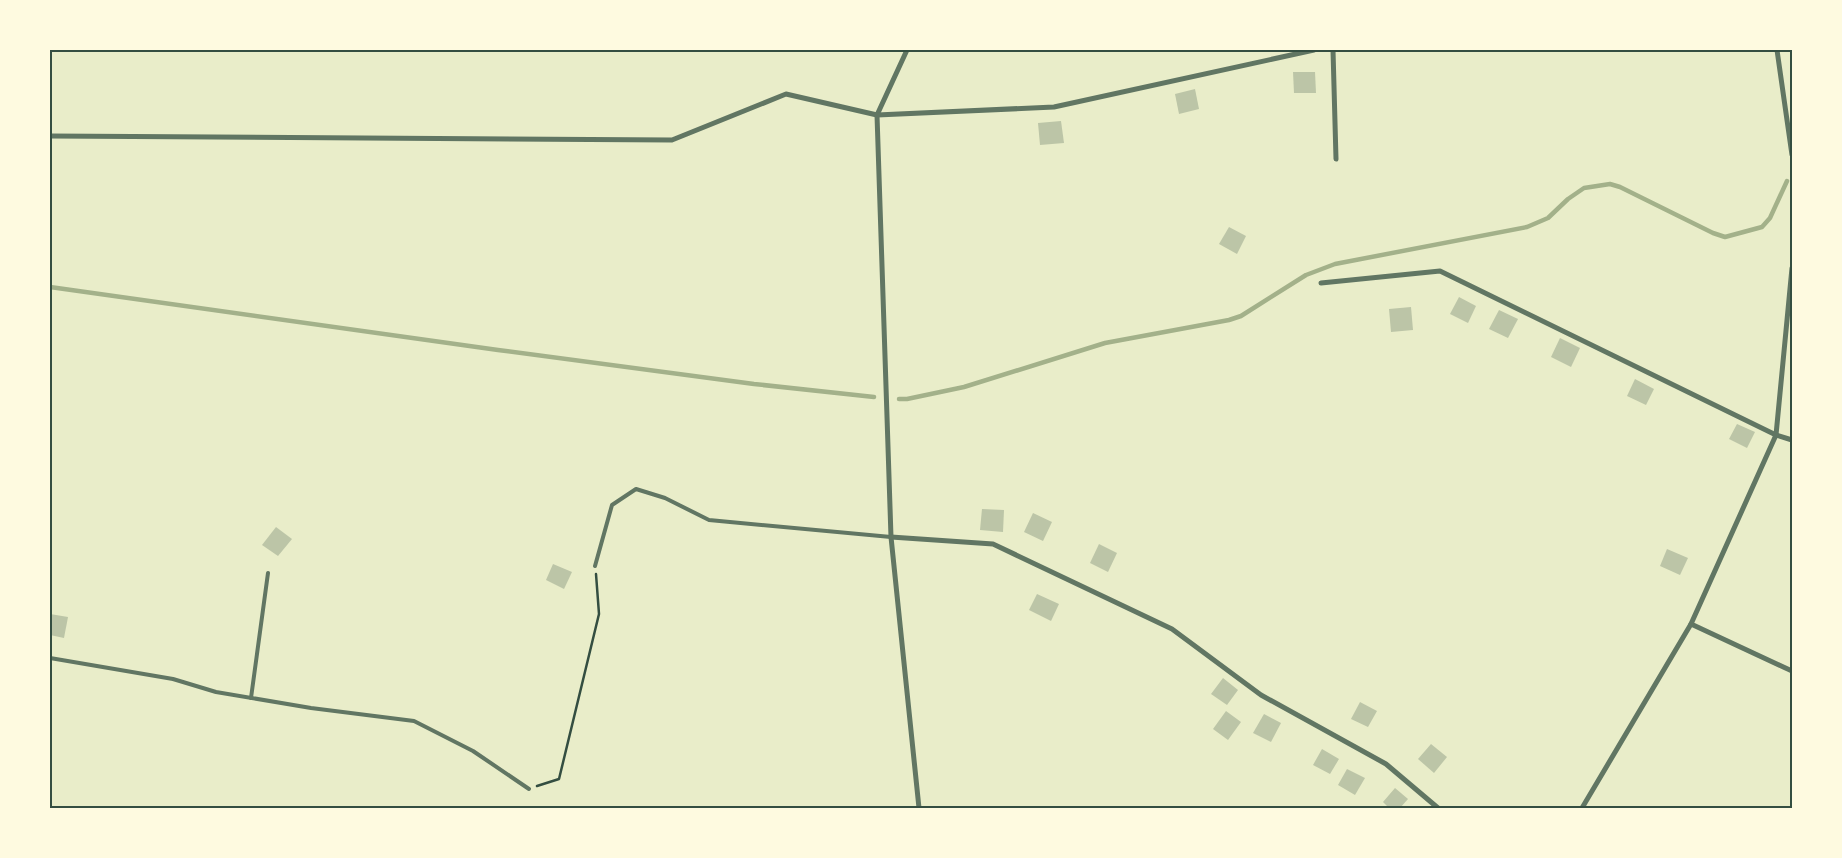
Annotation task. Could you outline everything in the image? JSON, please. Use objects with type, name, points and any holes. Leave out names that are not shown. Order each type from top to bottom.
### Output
[{"type":"street","points":[[907,50],[877,115],[890,537],[919,808]]},
{"type":"street","points":[[50,136],[672,140],[786,94],[877,115],[1054,107],[1314,50]]},
{"type":"street","points":[[1333,50],[1336,159]]},
{"type":"street","points":[[1777,50],[1792,155]]},
{"type":"street","points":[[1582,808],[1691,624],[1776,435],[1792,268]]},
{"type":"street","points":[[1321,283],[1440,272],[1776,435],[1792,440]]},
{"type":"street","points":[[890,537],[993,544],[1172,629],[1261,695],[1386,764],[1438,808]]},
{"type":"street","points":[[1691,624],[1792,671]]},
{"type":"lane","points":[[595,566],[612,505],[636,489],[665,498],[709,520],[890,537]]},
{"type":"lane","points":[[251,698],[268,574]]},
{"type":"lane","points":[[50,658],[173,679],[216,692],[311,708],[414,721],[474,751],[529,789]]},
{"type":"path","points":[[529,789],[559,779],[599,614],[595,566]]},
{"type":"building","points":[[1293,72],[1315,72],[1316,93],[1294,93]]},
{"type":"building","points":[[1195,89],[1199,109],[1179,114],[1175,94]]},
{"type":"building","points":[[1061,121],[1064,143],[1040,145],[1038,123]]},
{"type":"building","points":[[1229,227],[1246,236],[1237,254],[1219,244]]},
{"type":"building","points":[[1459,297],[1476,306],[1468,323],[1450,314]]},
{"type":"building","points":[[1411,307],[1413,330],[1391,332],[1389,309]]},
{"type":"building","points":[[1499,310],[1518,319],[1508,338],[1489,329]]},
{"type":"building","points":[[1560,338],[1580,348],[1571,367],[1551,357]]},
{"type":"building","points":[[1635,379],[1654,389],[1646,405],[1627,396]]},
{"type":"building","points":[[1737,424],[1755,432],[1747,448],[1729,439]]},
{"type":"building","points":[[982,509],[1004,510],[1003,532],[980,530]]},
{"type":"building","points":[[1033,513],[1052,522],[1043,541],[1024,532]]},
{"type":"building","points":[[276,527],[292,539],[278,556],[262,545]]},
{"type":"building","points":[[1099,544],[1117,553],[1108,572],[1090,563]]},
{"type":"building","points":[[1667,549],[1688,558],[1680,575],[1660,566]]},
{"type":"building","points":[[553,564],[572,572],[564,589],[546,580]]},
{"type":"building","points":[[1037,594],[1059,604],[1051,621],[1029,610]]},
{"type":"building","points":[[50,614],[68,617],[64,638],[50,635]]},
{"type":"building","points":[[1223,678],[1238,690],[1227,705],[1211,694]]},
{"type":"building","points":[[1360,702],[1377,711],[1368,727],[1351,719]]},
{"type":"building","points":[[1226,711],[1241,722],[1228,740],[1213,729]]},
{"type":"building","points":[[1264,714],[1281,723],[1271,742],[1253,733]]},
{"type":"building","points":[[1431,744],[1447,757],[1434,773],[1418,759]]},
{"type":"building","points":[[1322,749],[1339,759],[1330,774],[1313,765]]},
{"type":"building","points":[[1347,769],[1365,778],[1355,795],[1338,785]]},
{"type":"building","points":[[1395,788],[1408,799],[1400,808],[1389,808],[1383,802]]},
{"type":"waterway","points":[[899,399],[964,387],[1105,343],[1229,320],[1241,316],[1306,275],[1335,264],[1527,227],[1548,218],[1568,199],[1584,188],[1610,184],[1620,187],[1713,233],[1725,237],[1762,227],[1770,218],[1787,181]]},
{"type":"waterway","points":[[50,287],[498,350],[754,384],[874,397]]}]
